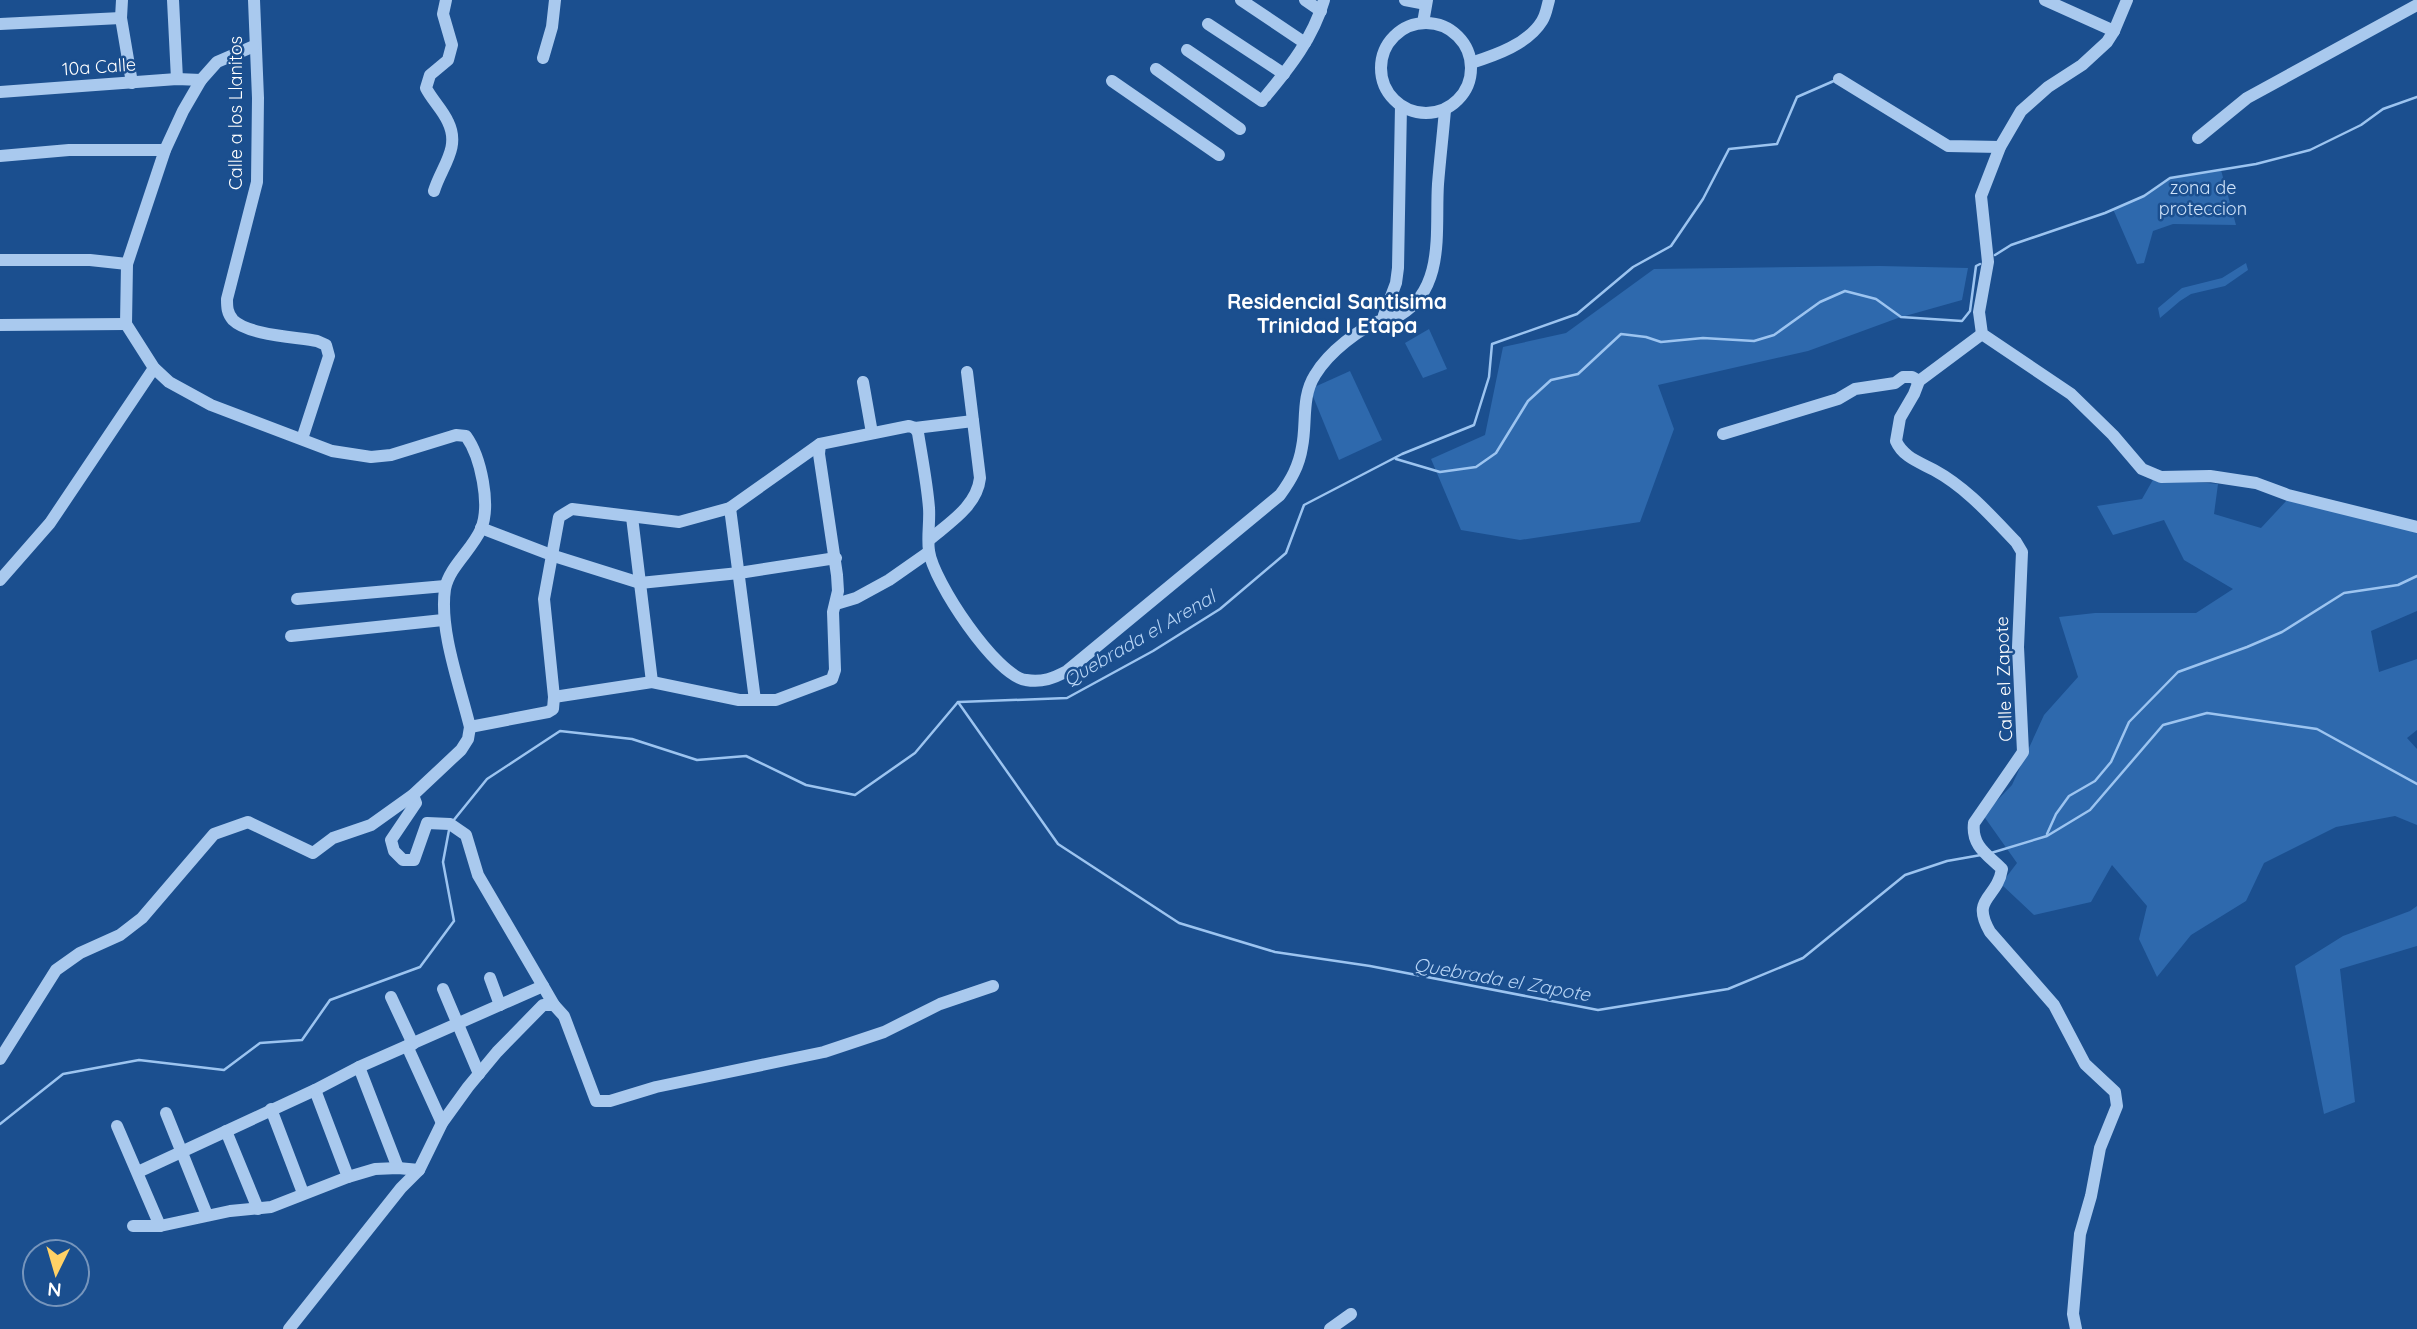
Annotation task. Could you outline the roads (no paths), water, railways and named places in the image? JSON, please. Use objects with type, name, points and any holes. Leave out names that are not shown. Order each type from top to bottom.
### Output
[{"type":"street","points":[[122,0],[121,18],[131,83]]},
{"type":"street","points":[[173,0],[177,79]]},
{"type":"street","name":"Calle a los Llanitos","points":[[254,0],[258,98],[257,183],[227,299],[227,312],[234,321],[253,330],[317,341],[326,345],[329,356],[302,439]]},
{"type":"street","points":[[434,191],[454,140],[448,121],[426,89],[430,75],[448,60],[452,45],[443,14],[446,0]]},
{"type":"street","points":[[543,58],[552,27],[555,0]]},
{"type":"street","points":[[1241,0],[1305,43]]},
{"type":"street","points":[[1187,50],[1263,99],[1305,43],[1322,6],[1305,0]]},
{"type":"street","points":[[1405,0],[1426,2],[1423,23]]},
{"type":"street","points":[[1471,64],[1527,37],[1541,23],[1549,0]]},
{"type":"street","points":[[2045,0],[2077,6],[2115,31]]},
{"type":"street","points":[[2127,0],[2115,31],[2107,42],[2082,65],[2048,86],[2021,111],[2000,147],[1981,195],[1988,262],[1979,312],[1982,334],[2071,394],[2113,435],[2142,469],[2161,477],[2210,476],[2256,483],[2288,495],[2417,527]]},
{"type":"street","points":[[2198,138],[2247,98],[2417,5]]},
{"type":"street","points":[[0,24],[121,18]]},
{"type":"street","points":[[1423,23],[1450,29],[1468,50],[1471,64],[1469,84],[1463,95],[1445,110],[1430,113],[1415,112],[1401,106],[1387,92],[1382,81],[1381,58],[1391,39],[1399,32],[1423,23]]},
{"type":"street","points":[[1208,24],[1284,74]]},
{"type":"street","points":[[0,1059],[56,971],[80,953],[120,935],[142,918],[214,834],[248,822],[313,853],[334,838],[371,825],[413,794],[461,750],[468,739],[470,727],[443,620],[445,586],[481,528],[485,494],[476,454],[466,436],[456,435],[391,454],[371,457],[332,451],[211,405],[169,382],[154,368],[126,324],[127,264],[165,150],[201,80],[217,62],[254,46]]},
{"type":"street","points":[[1156,69],[1240,129]]},
{"type":"street","name":"10a Calle","points":[[0,92],[177,79],[201,80]]},
{"type":"street","points":[[1839,79],[1948,146],[2000,147]]},
{"type":"street","points":[[1112,81],[1219,155]]},
{"type":"street","points":[[1386,319],[1384,315],[1396,283],[1398,268],[1401,106]]},
{"type":"street","points":[[915,428],[929,508],[929,546],[942,584],[956,609],[1004,670],[1024,680],[1052,680],[1077,663],[1280,495],[1294,475],[1303,446],[1305,402],[1316,373],[1345,341],[1397,316],[1420,299],[1434,264],[1445,110]]},
{"type":"street","points":[[0,156],[69,150],[165,150]]},
{"type":"street","points":[[0,260],[90,260],[127,264]]},
{"type":"street","points":[[0,325],[126,324]]},
{"type":"street","name":"Calle el Zapote","points":[[1982,334],[1919,381],[1900,418],[1896,431],[1897,444],[1905,455],[1937,471],[1967,492],[2016,542],[2023,557],[2018,660],[2024,748],[2022,756],[1974,823],[1975,842],[2002,869],[2000,883],[1985,901],[1982,918],[1990,932],[2054,1005],[2085,1064],[2115,1092],[2118,1102],[2100,1148],[2091,1196],[2080,1234],[2074,1314],[2076,1329]]},
{"type":"street","points":[[0,580],[50,523],[154,368]]},
{"type":"street","points":[[836,604],[856,598],[889,580],[929,546],[975,498],[980,478],[967,372]]},
{"type":"street","points":[[1723,434],[1838,399],[1855,389],[1895,383],[1903,376],[1919,381]]},
{"type":"street","points":[[863,382],[873,433]]},
{"type":"street","points":[[470,727],[553,709],[544,598],[554,556],[559,517],[564,512],[572,509],[679,522],[730,508],[816,449],[909,426],[915,428],[973,421]]},
{"type":"street","points":[[554,697],[652,682],[739,700],[776,700],[832,679],[835,670],[833,612],[836,604],[836,558],[816,449]]},
{"type":"street","points":[[730,508],[755,700]]},
{"type":"street","points":[[632,517],[652,682]]},
{"type":"street","points":[[481,528],[554,556],[640,583],[738,573],[836,558]]},
{"type":"street","points":[[818,561],[837,575]]},
{"type":"street","points":[[297,599],[445,586]]},
{"type":"street","points":[[291,636],[443,620]]},
{"type":"street","points":[[413,794],[416,803],[391,840],[394,851],[403,860],[414,860],[426,823],[450,824],[466,835],[478,875],[543,986],[564,1016],[596,1101],[610,1101],[656,1087],[824,1052],[884,1032],[940,1004],[993,986]]},
{"type":"street","points":[[490,978],[500,1005]]},
{"type":"street","points":[[138,1172],[183,1153],[359,1067],[543,986]]},
{"type":"street","points":[[443,989],[479,1074]]},
{"type":"street","points":[[391,997],[442,1123]]},
{"type":"street","points":[[289,1329],[401,1188],[419,1170],[442,1123],[479,1074],[543,1005],[554,1004]]},
{"type":"street","points":[[359,1067],[398,1168]]},
{"type":"street","points":[[315,1090],[348,1177]]},
{"type":"street","points":[[271,1109],[303,1193]]},
{"type":"street","points":[[166,1113],[207,1215]]},
{"type":"street","points":[[117,1126],[160,1226]]},
{"type":"street","points":[[226,1131],[258,1209]]},
{"type":"street","points":[[133,1226],[160,1226],[207,1215],[282,1204],[303,1193],[375,1169],[419,1170]]},
{"type":"street","points":[[1330,1329],[1351,1314]]},
{"type":"waterway","name":"Quebrada el Arenal","points":[[959,702],[1067,698],[1153,651],[1220,609],[1286,553],[1304,505],[1402,454],[1474,425],[1489,377],[1492,344],[1577,314],[1633,267],[1671,246],[1703,199],[1729,149],[1777,144],[1797,97],[1836,80]]},
{"type":"waterway","points":[[1995,255],[2011,245],[2105,213],[2144,196],[2170,178],[2256,164],[2310,150],[2361,125],[2383,109],[2417,97]]},
{"type":"waterway","points":[[1396,459],[1440,472],[1476,467],[1496,453],[1528,401],[1551,380],[1578,374],[1621,334],[1661,342],[1703,338],[1754,341],[1774,335],[1820,302],[1845,291],[1876,299],[1901,317],[1962,321],[1970,311],[1976,266],[1980,264]]},
{"type":"waterway","points":[[2047,834],[2056,814],[2069,796],[2095,781],[2111,762],[2129,722],[2178,672],[2282,632],[2344,593],[2398,585],[2417,576]]},
{"type":"waterway","name":"Quebrada el Zapote","points":[[958,702],[1058,844],[1179,923],[1275,952],[1370,966],[1598,1010],[1728,989],[1803,958],[1905,875],[1947,861],[1981,855]]},
{"type":"waterway","points":[[453,821],[487,779],[560,731],[632,739],[697,760],[746,756],[806,785],[855,795],[915,753],[958,702]]},
{"type":"waterway","name":"Quebrada el Zapote","points":[[1991,853],[2047,836],[2090,810],[2163,725],[2207,713],[2317,729],[2417,784]]},
{"type":"waterway","points":[[0,1124],[63,1074],[139,1060],[224,1070],[260,1043],[302,1040],[330,1000],[420,967],[454,921],[443,862],[449,830]]},
{"type":"district","name":"Residencial Santisima Trinidad I Etapa","points":[[1337,314]]},
{"type":"park label","name":"zona de proteccion","points":[[2203,198]]}]
